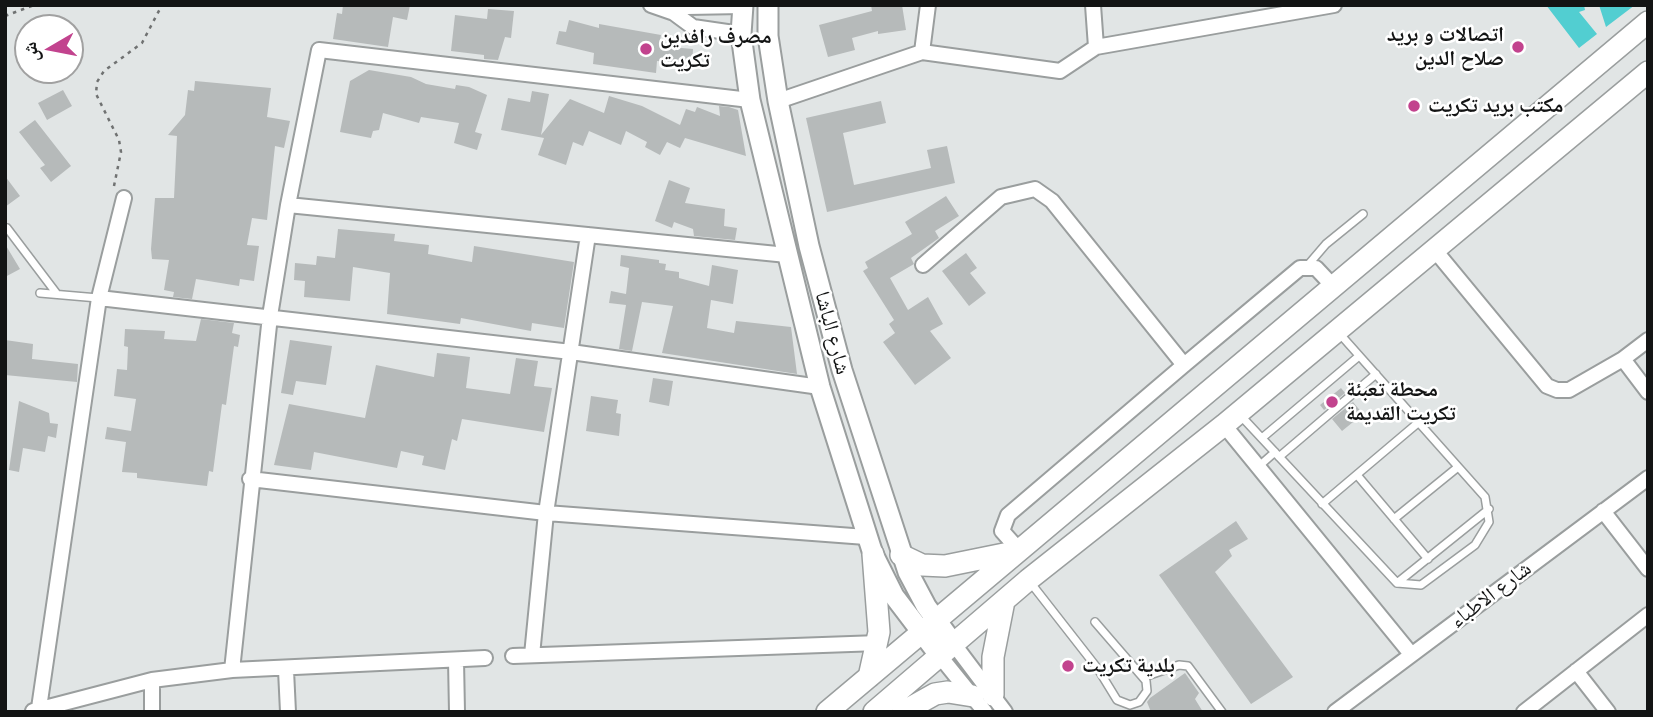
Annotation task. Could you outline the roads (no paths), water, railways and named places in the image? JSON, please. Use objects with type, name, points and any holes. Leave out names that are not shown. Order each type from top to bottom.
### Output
[{"type":"main road","name":"شارع الباشا","points":[[768,5],[768,36],[778,101],[825,308],[860,432],[901,555],[930,628]]},
{"type":"main road","points":[[743,6],[741,34],[750,100],[820,387],[869,545],[894,596],[930,628],[946,649]]},
{"type":"main road","points":[[827,712],[1648,22]]},
{"type":"main road","points":[[874,712],[1028,580],[1231,419],[1433,248],[1648,72]]},
{"type":"main road","points":[[869,545],[878,643],[869,677]]},
{"type":"main road","points":[[901,555],[922,565],[945,566],[1018,551]]},
{"type":"main road","points":[[903,712],[935,694],[961,693],[989,704],[993,657],[1004,601]]},
{"type":"street","points":[[651,5],[674,13],[693,27],[741,34]]},
{"type":"street","points":[[922,52],[928,5]]},
{"type":"street","points":[[1093,5],[1096,47]]},
{"type":"street","points":[[778,101],[922,52],[1047,72],[1069,68],[1096,47],[1334,5]]},
{"type":"street","points":[[674,13],[687,7],[743,6]]},
{"type":"street","points":[[232,670],[250,480],[270,316],[288,205],[320,50],[750,100]]},
{"type":"street","points":[[923,265],[1002,197],[1035,189],[1052,201],[1184,365]]},
{"type":"street","points":[[119,196],[99,298],[35,710],[152,680],[232,670],[286,670],[485,658]]},
{"type":"street","points":[[288,205],[787,255]]},
{"type":"street","points":[[532,655],[546,513],[588,235]]},
{"type":"street","points":[[1433,248],[1547,386],[1557,390],[1569,390],[1623,359],[1648,340]]},
{"type":"street","points":[[1018,551],[1002,531],[1008,515],[1184,365],[1300,268],[1308,265],[1319,270],[1332,285]]},
{"type":"street","points":[[99,298],[571,352],[820,387]]},
{"type":"street","points":[[1623,359],[1648,392]]},
{"type":"street","points":[[1231,419],[1258,467],[1411,654]]},
{"type":"street","name":"شارع الاطباء","points":[[1335,712],[1648,478]]},
{"type":"street","points":[[250,480],[869,545]]},
{"type":"street","points":[[1603,511],[1648,569]]},
{"type":"street","points":[[1524,712],[1648,615]]},
{"type":"street","points":[[513,656],[878,643]]},
{"type":"street","points":[[946,649],[989,704]]},
{"type":"street","points":[[456,660],[457,712]]},
{"type":"street","points":[[286,670],[288,712]]},
{"type":"street","points":[[1576,671],[1608,712]]},
{"type":"street","points":[[152,680],[152,712]]},
{"type":"lane","points":[[1308,265],[1326,244],[1363,214]]},
{"type":"lane","points":[[7,228],[57,294]]},
{"type":"lane","points":[[40,293],[99,298]]},
{"type":"lane","points":[[1231,419],[1262,438],[1397,583],[1422,585],[1475,545],[1487,529],[1489,509],[1481,492],[1336,330]]},
{"type":"lane","points":[[1262,438],[1359,356]]},
{"type":"lane","points":[[1258,467],[1277,455],[1376,374]]},
{"type":"lane","points":[[1322,504],[1419,422]]},
{"type":"lane","points":[[1394,519],[1458,467]]},
{"type":"lane","points":[[1357,475],[1427,559]]},
{"type":"lane","points":[[1397,583],[1489,509]]},
{"type":"lane","points":[[1028,580],[1098,668],[1117,700],[1130,705],[1143,699],[1147,686],[1143,677],[1095,622]]},
{"type":"lane","points":[[1143,677],[1179,665],[1188,666],[1222,712]]},
{"type":"place","name":"اتصالات و بريد صلاح الدين","points":[[1518,47]]},
{"type":"place","name":"مصرف رافدين تكريت","points":[[646,49]]},
{"type":"place","name":"مكتب بريد تكريت","points":[[1414,106]]},
{"type":"place","name":"محطة تعبئة تكريت القديمة","points":[[1332,402]]},
{"type":"place","name":"بلدية تكريت","points":[[1068,666]]}]
